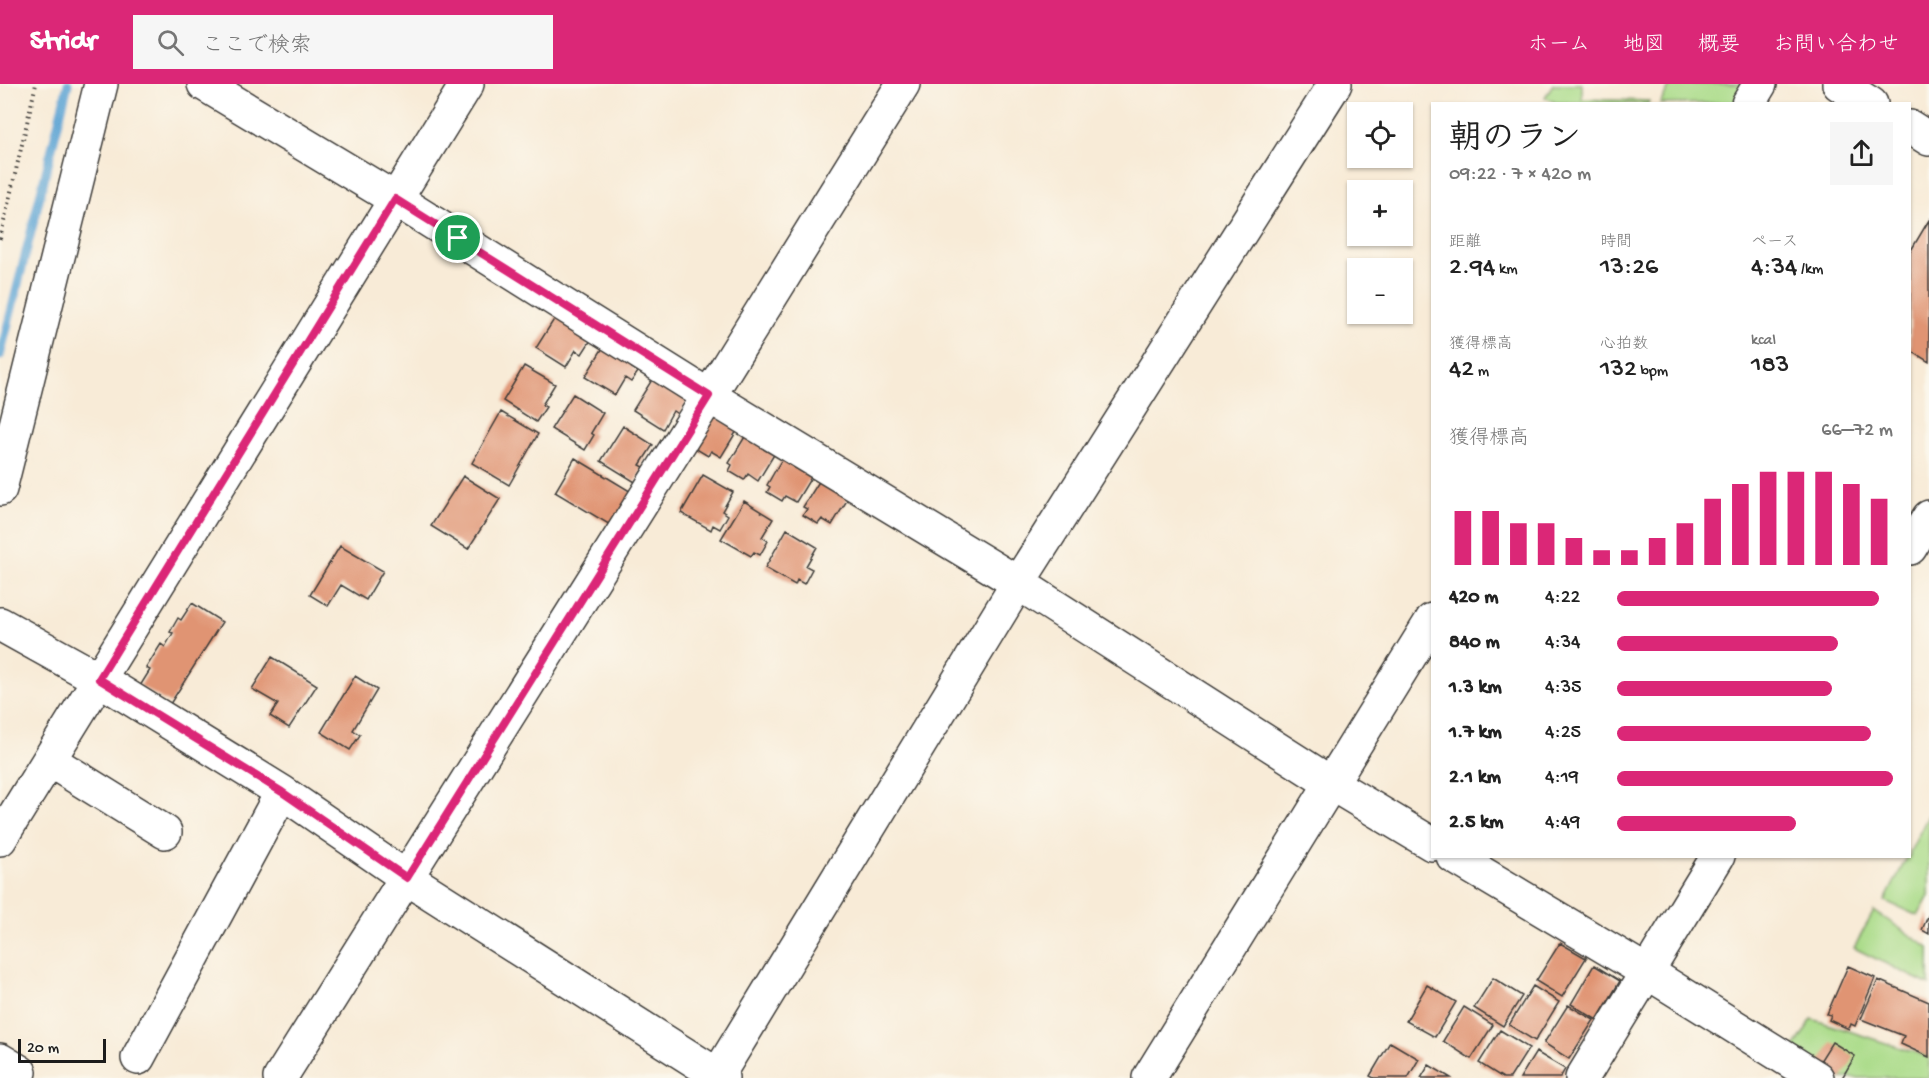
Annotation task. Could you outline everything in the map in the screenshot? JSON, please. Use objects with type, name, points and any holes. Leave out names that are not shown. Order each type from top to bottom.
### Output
[{"type":"street","points":[[0,489],[101,84]]},
{"type":"street","points":[[204,84],[395,199],[709,396],[1018,583],[1332,784],[1431,843]]},
{"type":"street","points":[[0,839],[467,84]]},
{"type":"street","points":[[280,1078],[903,84]]},
{"type":"street","points":[[0,624],[99,679],[282,792],[407,878],[719,1077],[1018,583],[1335,84]]},
{"type":"street","points":[[1749,102],[1760,84]]},
{"type":"street","points":[[1839,84],[1867,102]]},
{"type":"street","points":[[1911,128],[1929,139]]},
{"type":"street","points":[[1911,546],[1929,517]]},
{"type":"street","points":[[1149,1078],[1431,622]]},
{"type":"street","points":[[49,760],[165,832]]},
{"type":"street","points":[[138,1058],[282,792]]},
{"type":"street","points":[[1456,858],[1647,972],[1817,1078]]},
{"type":"street","points":[[1582,1078],[1717,858]]},
{"type":"path","points":[[0,239],[36,84]]},
{"type":"green space","points":[[1553,84],[1582,84],[1582,99],[1649,101],[1554,102],[1545,97]]},
{"type":"green space","points":[[1671,84],[1743,84],[1738,102],[1661,102]]},
{"type":"green space","points":[[1929,814],[1929,896],[1918,916],[1885,901],[1906,858],[1911,858],[1911,850]]},
{"type":"green space","points":[[1874,911],[1929,948],[1929,985],[1854,948]]},
{"type":"green space","points":[[1812,1019],[1929,1057],[1929,1078],[1833,1078],[1792,1051]]},
{"type":"building","points":[[1929,220],[1929,362],[1911,351],[1911,250]]},
{"type":"building","points":[[558,313],[591,340],[582,354],[576,350],[566,367],[536,348]]},
{"type":"building","points":[[607,341],[637,360],[632,368],[638,372],[631,382],[625,378],[615,395],[585,377]]},
{"type":"building","points":[[524,366],[555,384],[542,405],[546,407],[536,422],[503,401]]},
{"type":"building","points":[[655,375],[688,401],[679,415],[673,411],[663,429],[633,410]]},
{"type":"building","points":[[573,394],[603,413],[591,433],[594,435],[585,450],[551,429]]},
{"type":"building","points":[[501,412],[538,434],[509,485],[472,463]]},
{"type":"building","points":[[709,412],[738,429],[721,457],[711,451],[708,456],[693,447]]},
{"type":"building","points":[[623,426],[653,445],[640,465],[644,467],[635,482],[601,461]]},
{"type":"building","points":[[746,435],[775,453],[758,481],[748,474],[744,480],[729,471],[732,465],[729,463]]},
{"type":"building","points":[[783,457],[813,474],[796,502],[785,496],[782,501],[767,492],[770,487],[767,485]]},
{"type":"building","points":[[575,458],[638,496],[617,529],[555,492]]},
{"type":"building","points":[[703,475],[733,492],[722,511],[728,515],[720,529],[713,525],[711,530],[681,513]]},
{"type":"building","points":[[463,476],[500,499],[468,549],[431,526]]},
{"type":"building","points":[[820,480],[849,497],[832,525],[822,519],[818,524],[803,515],[807,509],[803,507]]},
{"type":"building","points":[[744,501],[773,519],[762,537],[768,541],[760,555],[754,552],[751,556],[721,539]]},
{"type":"building","points":[[787,529],[817,547],[806,566],[812,569],[804,584],[797,580],[795,585],[765,568]]},
{"type":"building","points":[[340,546],[383,571],[366,600],[341,585],[328,606],[310,595]]},
{"type":"building","points":[[192,603],[222,622],[170,704],[140,686],[150,670],[146,668],[161,644],[165,647],[178,618],[181,620]]},
{"type":"building","points":[[272,657],[317,685],[289,728],[270,716],[278,704],[252,689]]},
{"type":"building","points":[[355,676],[377,690],[353,730],[360,735],[350,750],[321,732]]},
{"type":"building","points":[[1929,914],[1929,934],[1922,930]]},
{"type":"building","points":[[1560,943],[1586,958],[1562,997],[1536,981]]},
{"type":"building","points":[[1594,965],[1620,981],[1597,1020],[1571,1004]]},
{"type":"building","points":[[1848,966],[1875,978],[1855,1026],[1851,1024],[1849,1029],[1829,1020],[1831,1015],[1827,1014]]},
{"type":"building","points":[[1493,978],[1522,996],[1503,1026],[1474,1008]]},
{"type":"building","points":[[1878,980],[1929,1002],[1929,1057],[1901,1044],[1904,1036],[1861,1019]]},
{"type":"building","points":[[1427,985],[1456,1002],[1435,1037],[1406,1021]]},
{"type":"building","points":[[1533,986],[1559,1002],[1535,1041],[1509,1025]]},
{"type":"building","points":[[1568,1005],[1594,1020],[1569,1059],[1544,1043]]},
{"type":"building","points":[[1464,1007],[1493,1025],[1471,1059],[1443,1041]]},
{"type":"building","points":[[1500,1030],[1529,1048],[1510,1078],[1503,1078],[1479,1063]]},
{"type":"building","points":[[1390,1042],[1419,1059],[1408,1078],[1370,1076]]},
{"type":"building","points":[[1832,1042],[1855,1056],[1842,1078],[1831,1078],[1815,1069]]},
{"type":"building","points":[[1536,1052],[1565,1069],[1560,1078],[1520,1078]]},
{"type":"building","points":[[1429,1065],[1451,1078],[1421,1078]]},
{"type":"waterway","points":[[0,356],[68,84]]},
{"type":"route","points":[[395,199],[458,238],[709,396],[407,878],[282,792],[99,679],[395,199]]}]
